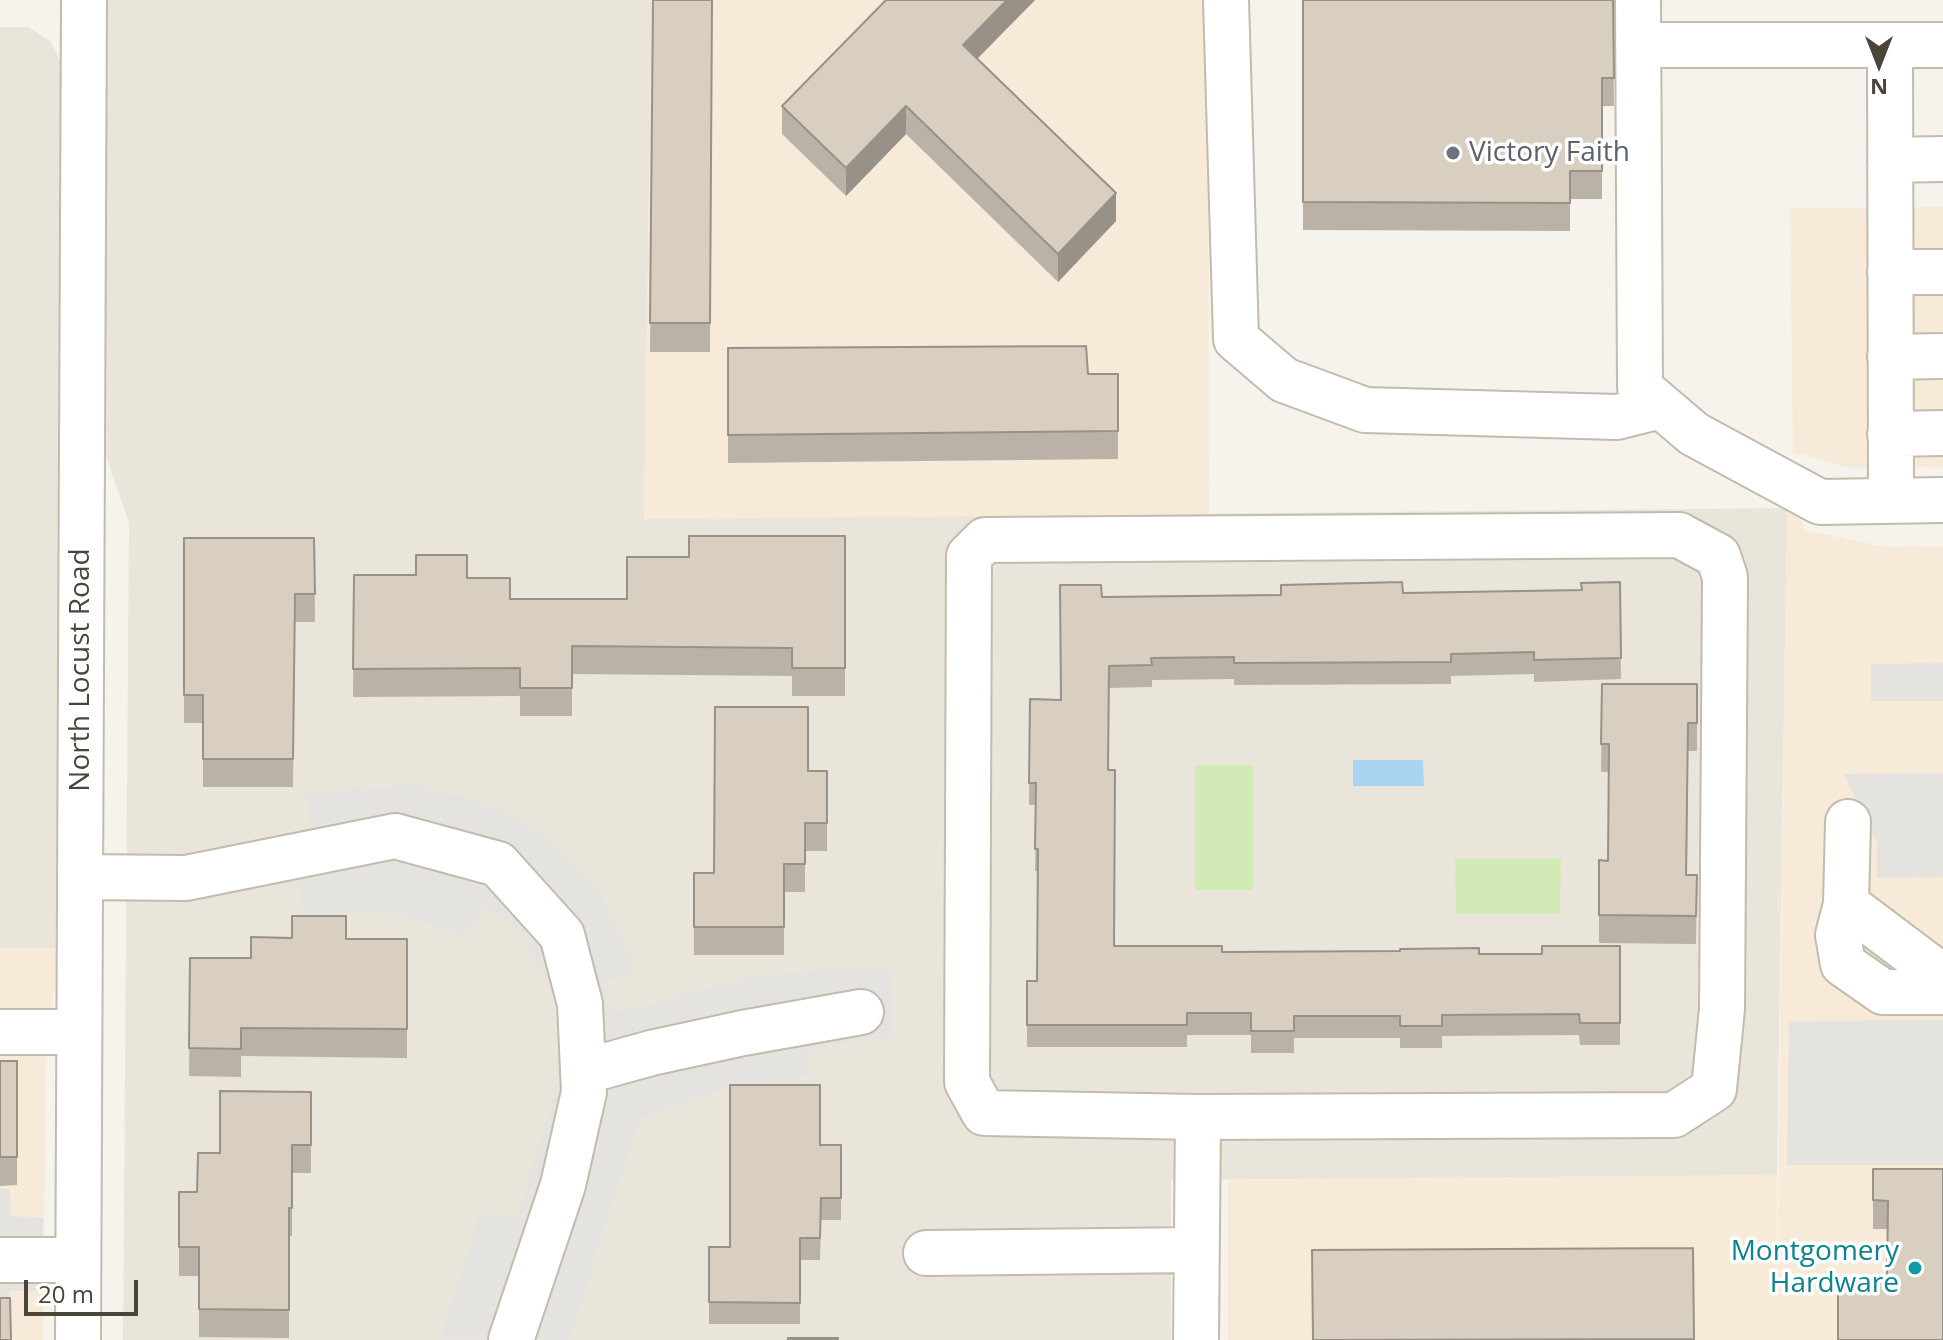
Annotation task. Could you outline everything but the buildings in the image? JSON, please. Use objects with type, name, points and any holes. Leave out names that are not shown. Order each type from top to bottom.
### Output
[{"type":"street","name":"North Locust Road","points":[[78,1340],[84,0]]},
{"type":"street","points":[[1226,0],[1236,339],[1284,380],[1365,410],[1617,417],[1661,406]]},
{"type":"street","points":[[1638,0],[1640,388],[1694,434],[1820,502],[1943,500]]},
{"type":"street","points":[[1638,45],[1943,45]]},
{"type":"street","points":[[1890,45],[1891,500]]},
{"type":"street","points":[[1890,160],[1943,159]]},
{"type":"street","points":[[1890,272],[1943,272]]},
{"type":"street","points":[[1890,357],[1939,356]]},
{"type":"street","points":[[1890,434],[1943,433]]},
{"type":"street","points":[[1679,535],[1718,556],[1725,577],[1722,1009],[1714,1089],[1674,1115],[1198,1117],[984,1113],[967,1082],[969,556],[985,540],[1679,535]]},
{"type":"street","points":[[1848,822],[1846,904],[1838,935],[1843,964],[1883,992],[1943,992]]},
{"type":"street","points":[[80,877],[186,878],[395,836],[498,864],[562,935],[580,1004],[584,1092],[563,1185],[511,1340]]},
{"type":"street","points":[[1846,904],[1943,977]]},
{"type":"street","points":[[583,1072],[743,1033],[861,1012]]},
{"type":"street","points":[[0,1032],[79,1032]]},
{"type":"street","points":[[1196,1340],[1198,1117]]},
{"type":"street","points":[[926,1253],[1196,1250]]},
{"type":"street","points":[[0,1260],[78,1260]]},
{"type":"shaded area","points":[[107,0],[652,0],[644,519],[1787,508],[1777,1175],[1171,1180],[1171,1340],[123,1340],[129,523],[105,453]]},
{"type":"shaded area","points":[[652,0],[1208,0],[1209,514],[644,519]]},
{"type":"shaded area","points":[[0,27],[28,27],[50,41],[64,68],[59,948],[0,948]]},
{"type":"shaded area","points":[[1943,207],[1943,467],[1849,468],[1793,452],[1790,208]]},
{"type":"shaded area","points":[[1787,508],[1797,510],[1805,530],[1885,547],[1943,546],[1943,1340],[1228,1340],[1228,1180],[1777,1175],[1777,1300]]},
{"type":"shaded area","points":[[1943,663],[1943,701],[1871,701],[1871,664]]},
{"type":"shaded area","points":[[1943,773],[1943,877],[1877,878],[1877,843],[1844,774]]},
{"type":"shaded area","points":[[415,785],[498,807],[555,845],[602,897],[637,971],[603,983],[614,1015],[693,990],[755,977],[825,969],[891,969],[891,1037],[808,1050],[810,1076],[722,1090],[639,1119],[569,1340],[441,1338],[480,1211],[516,1220],[553,1099],[563,1047],[553,994],[524,936],[486,905],[463,937],[398,913],[365,911],[305,917],[290,840],[311,834],[306,793]]},
{"type":"shaded area","points":[[0,948],[59,948],[46,1061],[43,1340],[0,1340]]},
{"type":"shaded area","points":[[1943,1020],[1943,1165],[1787,1165],[1789,1021]]},
{"type":"shaded area","points":[[0,1189],[10,1189],[11,1216],[43,1218],[42,1291],[9,1291],[7,1321],[0,1321]]},
{"type":"green space","points":[[1195,765],[1253,765],[1253,890],[1195,890]]},
{"type":"green space","points":[[1455,859],[1561,859],[1560,914],[1456,914]]},
{"type":"water","points":[[1353,760],[1423,760],[1424,786],[1353,786]]},
{"type":"place","name":"Victory Faith","points":[[1453,153]]},
{"type":"place","name":"Montgomery Hardware","points":[[1915,1268]]}]
